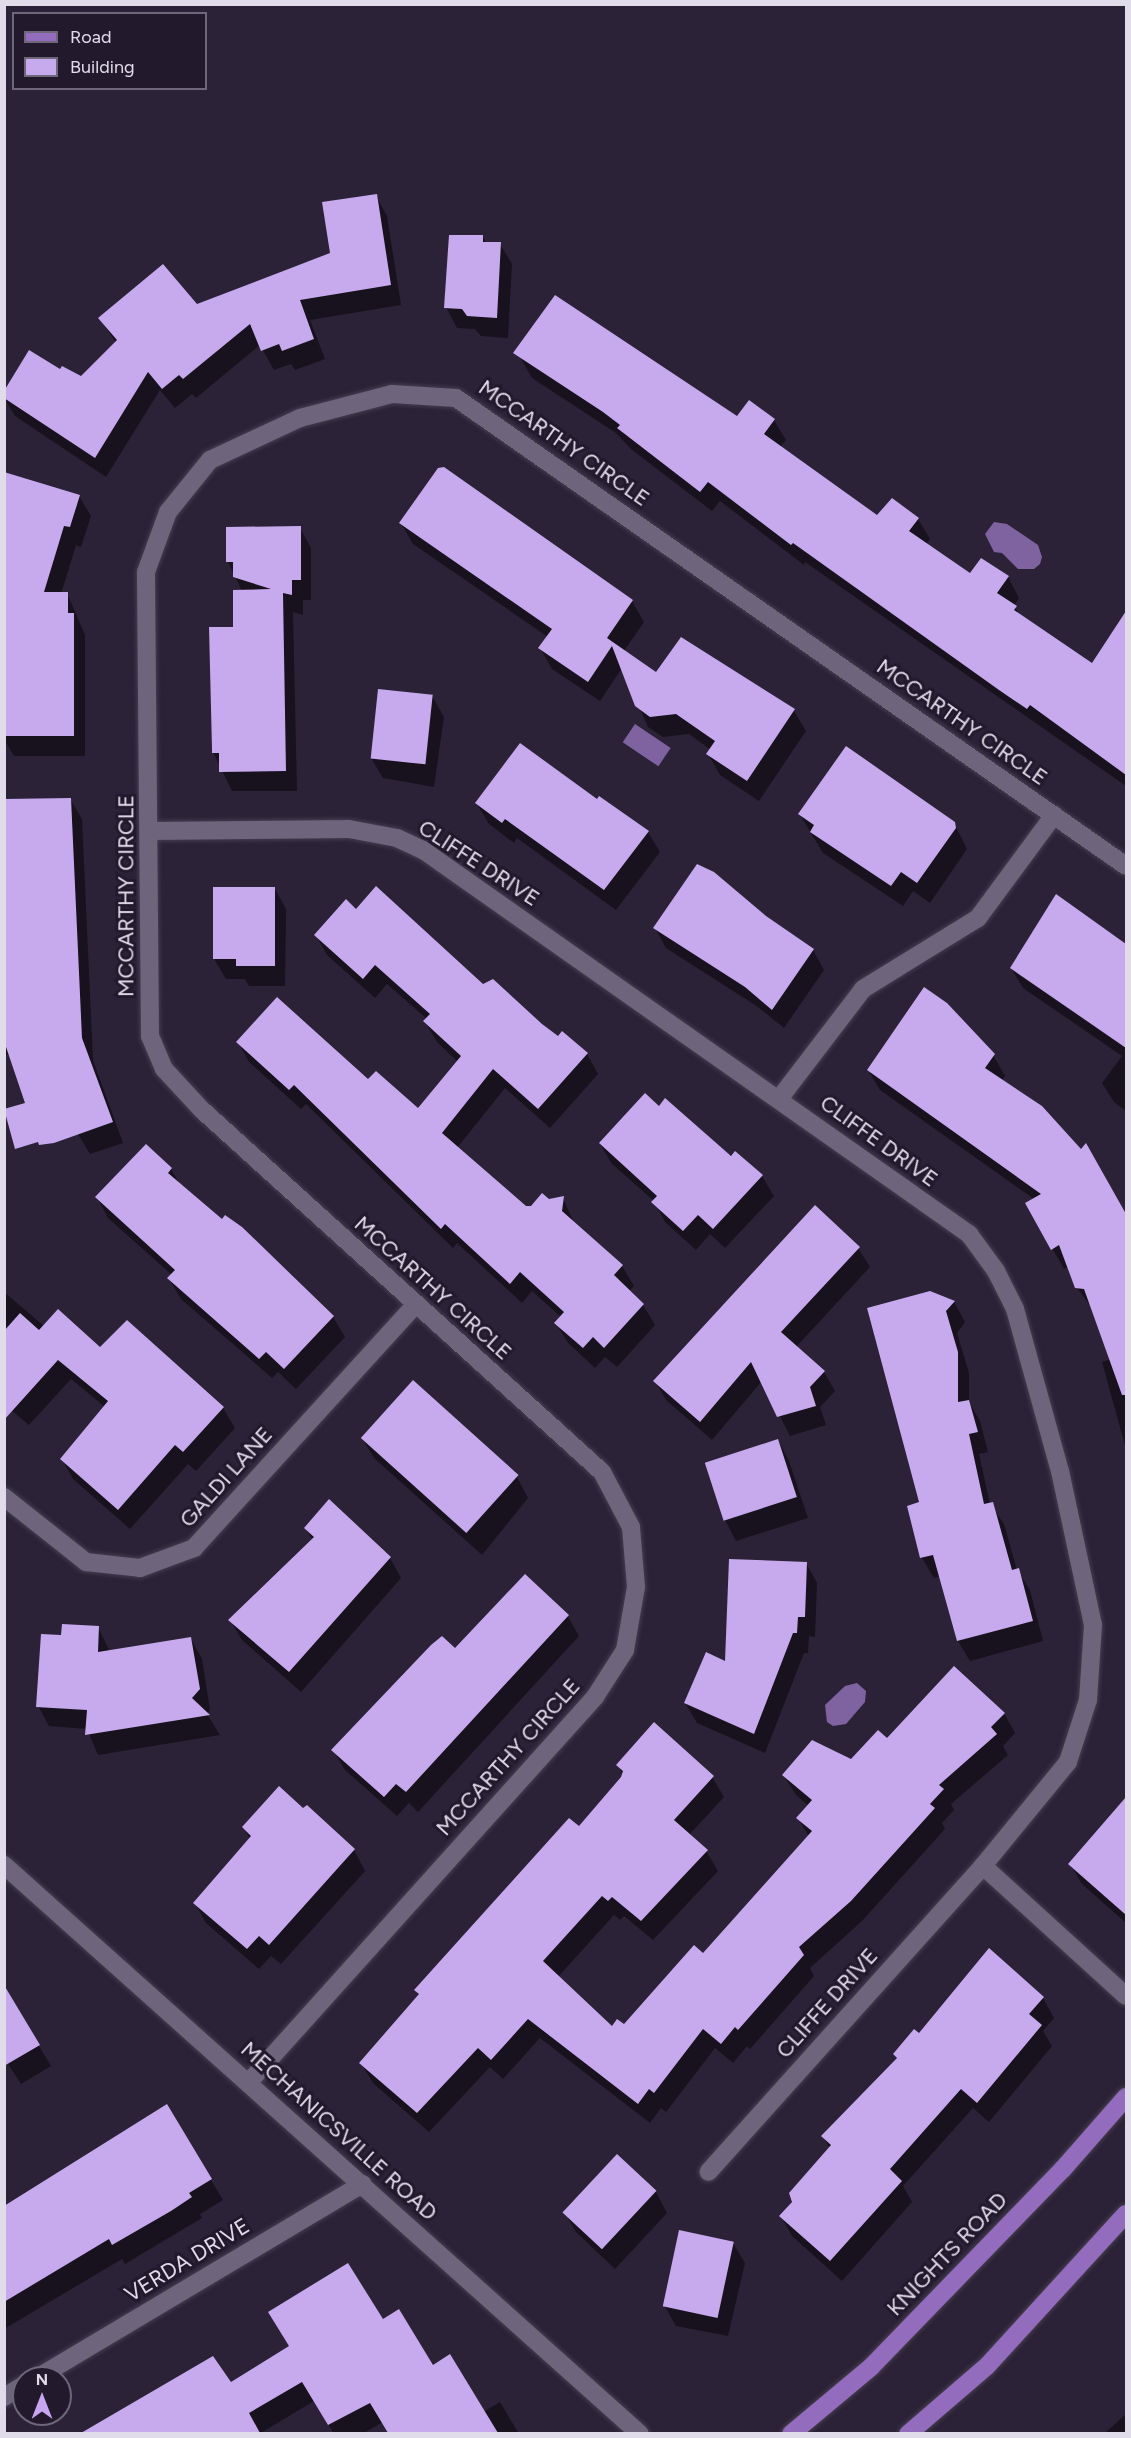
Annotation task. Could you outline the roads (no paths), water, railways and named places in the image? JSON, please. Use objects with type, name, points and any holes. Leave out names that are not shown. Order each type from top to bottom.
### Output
[{"type":"main road","name":"KNIGHTS ROAD","points":[[791,2433],[871,2367],[1064,2169],[1126,2097]]},
{"type":"main road","points":[[908,2433],[987,2366],[1126,2214]]},
{"type":"street","name":"MCCARTHY CIRCLE","points":[[249,2082],[595,1697],[626,1650],[636,1587],[632,1527],[602,1472],[202,1110],[164,1070],[150,1036],[146,572],[168,512],[210,460],[300,418],[392,394],[456,398],[1126,866]]},
{"type":"street","points":[[779,1099],[863,989],[978,918],[1053,815]]},
{"type":"street","name":"CLIFFE DRIVE","points":[[150,831],[349,829],[397,838],[423,850],[969,1234],[996,1271],[1015,1309],[1060,1471],[1093,1625],[1088,1700],[1068,1762],[983,1866],[708,2172]]},
{"type":"street","name":"GALDI LANE","points":[[4,1497],[86,1562],[140,1568],[194,1548],[415,1305]]},
{"type":"street","name":"MECHANICSVILLE ROAD","points":[[4,1865],[640,2433]]},
{"type":"street","points":[[983,1866],[1126,1996]]},
{"type":"street","points":[[4,1890],[21,1880]]},
{"type":"street","name":"VERDA DRIVE","points":[[57,2366],[363,2184]]}]
